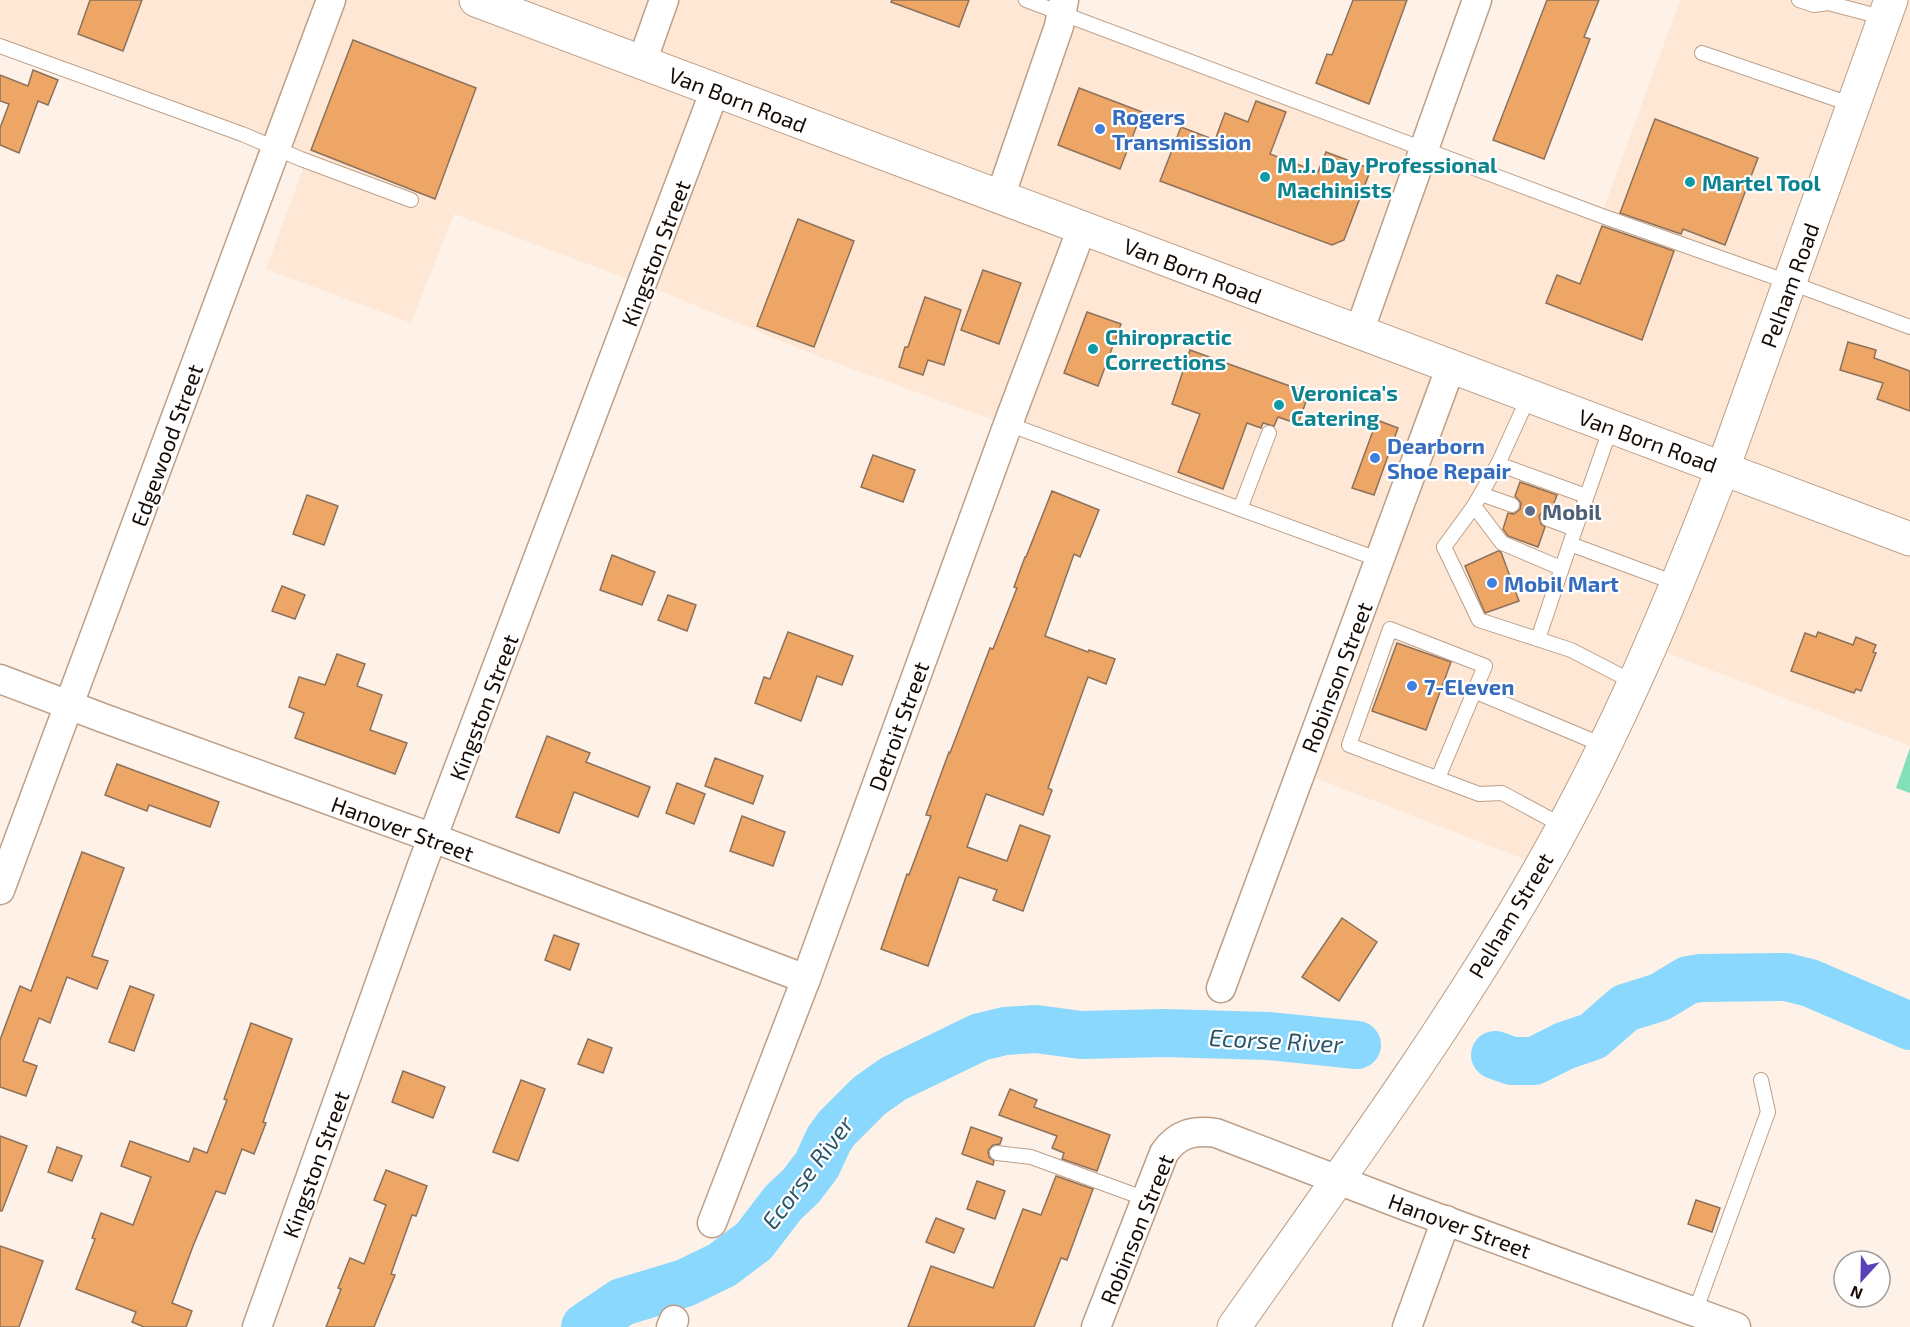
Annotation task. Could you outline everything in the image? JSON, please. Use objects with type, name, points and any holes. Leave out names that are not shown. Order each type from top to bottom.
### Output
[{"type":"main road","name":"Van Born Road","points":[[476,0],[1910,539]]},
{"type":"main road","name":"Pelham Road","points":[[1723,468],[1888,9]]},
{"type":"main road","name":"Pelham Street","points":[[1234,1327],[1413,1070],[1503,931],[1563,826],[1635,682],[1723,468]]},
{"type":"street","name":"Edgewood Street","points":[[0,890],[331,0]]},
{"type":"street","points":[[642,62],[664,0]]},
{"type":"street","points":[[1359,332],[1477,0]]},
{"type":"street","points":[[1000,197],[1059,26],[1063,6]]},
{"type":"street","name":"Kingston Street","points":[[257,1327],[422,865],[715,90]]},
{"type":"street","name":"Detroit Street","points":[[712,1223],[806,979],[1008,424],[1082,228]]},
{"type":"street","name":"Robinson Street","points":[[1221,988],[1451,366]]},
{"type":"street","name":"Hanover Street","points":[[0,679],[433,838],[806,979]]},
{"type":"street","name":"Hanover Street","points":[[1183,1136],[1199,1130],[1216,1133],[1737,1327]]},
{"type":"street","name":"Robinson Street","points":[[1096,1327],[1164,1153],[1169,1146],[1183,1136]]},
{"type":"street","points":[[1407,1327],[1446,1220]]},
{"type":"lane","points":[[1026,0],[1063,6],[1424,149],[1910,327]]},
{"type":"lane","points":[[1799,0],[1814,5],[1828,3],[1888,9]]},
{"type":"lane","points":[[0,46],[411,200]]},
{"type":"lane","points":[[1702,53],[1853,105]]},
{"type":"lane","points":[[1529,396],[1498,464],[1478,500],[1444,547],[1479,620],[1571,650],[1635,682]]},
{"type":"lane","points":[[1008,424],[1380,560]]},
{"type":"lane","points":[[1538,639],[1611,427]]},
{"type":"lane","points":[[1240,509],[1269,433]]},
{"type":"lane","points":[[1498,464],[1586,496]]},
{"type":"lane","points":[[1478,500],[1512,505]]},
{"type":"lane","points":[[1478,500],[1502,543],[1562,568]]},
{"type":"lane","points":[[1548,519],[1575,530]]},
{"type":"lane","points":[[1570,544],[1677,584]]},
{"type":"lane","points":[[1438,778],[1485,666],[1390,629],[1349,745],[1479,794],[1502,793],[1563,826]]},
{"type":"lane","points":[[1474,692],[1605,746]]},
{"type":"lane","points":[[1695,1312],[1768,1112],[1761,1080]]},
{"type":"lane","points":[[997,1153],[1031,1156],[1146,1199]]},
{"type":"shaded area","points":[[0,0],[1026,0],[1601,216],[1680,0],[1910,0],[1910,746],[1651,647],[1542,866],[1300,772],[1380,560],[825,359],[673,296],[454,214],[411,323],[266,269],[305,164],[0,46]]},
{"type":"green space","points":[[1910,748],[1910,793],[1896,788]]},
{"type":"building","points":[[90,0],[142,0],[123,51],[78,34]]},
{"type":"building","points":[[892,0],[969,0],[959,27],[891,2]]},
{"type":"building","points":[[1353,0],[1407,0],[1369,104],[1316,83],[1327,54],[1332,55]]},
{"type":"building","points":[[1547,0],[1599,0],[1584,37],[1590,39],[1544,159],[1493,140]]},
{"type":"building","points":[[353,40],[476,88],[435,199],[311,150]]},
{"type":"building","points":[[33,70],[58,80],[48,105],[38,101],[19,153],[0,145],[0,128],[9,104],[0,101],[0,75],[28,86]]},
{"type":"building","name":"Rogers Transmission","points":[[1079,88],[1142,112],[1120,169],[1058,145]]},
{"type":"building","name":"M.J. Day Professional Machinists","points":[[1256,101],[1286,112],[1270,154],[1318,172],[1326,152],[1371,169],[1344,240],[1332,245],[1160,181],[1181,127],[1215,140],[1225,113],[1248,122]]},
{"type":"building","name":"Martel Tool","points":[[1655,119],[1758,158],[1725,245],[1683,229],[1681,234],[1620,213]]},
{"type":"building","points":[[798,219],[854,241],[814,347],[757,326]]},
{"type":"building","points":[[1602,226],[1674,251],[1642,340],[1546,303],[1557,275],[1580,284]]},
{"type":"building","points":[[983,270],[1021,283],[999,344],[961,330]]},
{"type":"building","points":[[925,297],[961,310],[944,365],[928,360],[923,375],[899,367]]},
{"type":"building","name":"Chiropractic Corrections","points":[[1087,312],[1121,324],[1098,386],[1064,373]]},
{"type":"building","points":[[1848,342],[1876,350],[1874,358],[1910,371],[1910,411],[1877,399],[1883,383],[1840,370]]},
{"type":"building","points":[[1190,350],[1309,393],[1298,424],[1278,417],[1274,426],[1263,423],[1261,428],[1247,423],[1223,489],[1178,472],[1200,414],[1172,404]]},
{"type":"building","name":"Dearborn Shoe Repair","points":[[1377,420],[1398,428],[1374,495],[1352,488]]},
{"type":"building","points":[[873,455],[915,470],[903,502],[861,487]]},
{"type":"building","points":[[1520,482],[1557,495],[1551,511],[1543,512],[1539,516],[1541,524],[1545,527],[1538,547],[1508,536],[1503,529],[1508,513],[1514,514],[1520,509],[1521,503],[1515,496]]},
{"type":"building","points":[[1052,491],[1099,510],[1080,557],[1074,554],[1045,636],[1115,659],[1106,684],[1088,677],[1048,788],[1052,790],[1043,815],[986,794],[967,847],[1007,861],[1020,825],[1050,836],[1023,911],[993,900],[997,890],[959,877],[928,966],[881,949],[907,874],[909,875],[931,816],[926,815],[949,752],[990,648],[993,649],[1017,588],[1014,587],[1025,557]]},
{"type":"building","points":[[307,495],[338,506],[324,545],[293,534]]},
{"type":"building","name":"Mobil Mart","points":[[1498,551],[1501,552],[1519,601],[1485,613],[1465,566]]},
{"type":"building","points":[[612,555],[655,572],[642,605],[600,590]]},
{"type":"building","points":[[282,586],[305,595],[295,619],[272,611]]},
{"type":"building","points":[[668,595],[696,605],[687,631],[658,620]]},
{"type":"building","points":[[788,632],[853,656],[842,685],[817,676],[801,721],[755,703],[764,677],[770,679]]},
{"type":"building","points":[[1818,632],[1853,645],[1856,637],[1876,645],[1873,652],[1876,653],[1861,691],[1856,689],[1854,693],[1791,671],[1805,633],[1816,637]]},
{"type":"building","name":"7-Eleven","points":[[1397,643],[1451,662],[1426,730],[1372,711]]},
{"type":"building","points":[[337,654],[365,664],[357,686],[382,695],[370,730],[407,743],[395,774],[295,738],[304,713],[289,707],[299,677],[325,685]]},
{"type":"building","points":[[547,736],[590,753],[586,762],[650,787],[638,817],[574,792],[559,833],[516,817]]},
{"type":"building","points":[[715,758],[763,776],[753,804],[705,786]]},
{"type":"building","points":[[117,764],[219,802],[210,827],[149,805],[147,811],[105,795]]},
{"type":"building","points":[[677,783],[705,794],[694,824],[666,813]]},
{"type":"building","points":[[742,816],[785,832],[773,866],[730,851]]},
{"type":"building","points":[[82,852],[124,868],[92,956],[108,961],[97,989],[67,977],[50,1023],[39,1018],[23,1061],[37,1066],[26,1096],[0,1087],[0,1040],[20,986],[31,991]]},
{"type":"building","points":[[1342,918],[1377,942],[1339,1001],[1302,977]]},
{"type":"building","points":[[554,935],[579,944],[570,970],[545,960]]},
{"type":"building","points":[[130,986],[154,995],[134,1051],[109,1042]]},
{"type":"building","points":[[251,1023],[292,1039],[263,1122],[266,1123],[254,1154],[242,1149],[225,1194],[216,1191],[193,1246],[172,1303],[192,1311],[186,1327],[144,1327],[132,1322],[136,1312],[76,1289],[95,1239],[92,1238],[101,1213],[133,1225],[151,1177],[121,1166],[130,1141],[189,1162],[194,1148],[207,1153],[227,1100],[224,1099]]},
{"type":"building","points":[[588,1039],[612,1048],[603,1073],[578,1064]]},
{"type":"building","points":[[403,1071],[445,1087],[433,1118],[392,1102]]},
{"type":"building","points":[[521,1080],[545,1089],[518,1161],[493,1152]]},
{"type":"building","points":[[1010,1089],[1037,1100],[1034,1107],[1110,1135],[1097,1171],[1062,1159],[1064,1153],[1052,1148],[1057,1136],[999,1115]]},
{"type":"building","points":[[971,1127],[1002,1138],[1000,1144],[993,1145],[988,1151],[989,1157],[994,1161],[993,1165],[962,1154]]},
{"type":"building","points":[[0,1136],[27,1146],[2,1211],[0,1211]]},
{"type":"building","points":[[57,1147],[82,1156],[72,1181],[48,1172]]},
{"type":"building","points":[[386,1170],[427,1186],[416,1216],[412,1215],[391,1274],[395,1275],[374,1327],[326,1327],[350,1258],[364,1264],[386,1205],[374,1200]]},
{"type":"building","points":[[1056,1176],[1093,1189],[1067,1260],[1061,1258],[1034,1327],[908,1327],[931,1266],[993,1288],[1023,1209],[1041,1215]]},
{"type":"building","points":[[977,1181],[1005,1191],[995,1219],[967,1209]]},
{"type":"building","points":[[1696,1200],[1720,1208],[1712,1232],[1688,1224]]},
{"type":"building","points":[[936,1218],[964,1229],[954,1253],[926,1242]]},
{"type":"building","points":[[0,1246],[43,1261],[19,1327],[0,1327]]},
{"type":"waterway","name":"Ecorse River","points":[[1495,1055],[1512,1061],[1534,1061],[1564,1046],[1593,1036],[1625,1008],[1660,997],[1688,980],[1701,978],[1786,977],[1810,983],[1910,1026]]},
{"type":"waterway","name":"Ecorse River","points":[[585,1327],[622,1302],[685,1283],[722,1265],[754,1241],[783,1203],[801,1186],[817,1165],[829,1139],[837,1128],[869,1096],[893,1079],[980,1037],[1005,1031],[1036,1029],[1081,1035],[1164,1033],[1268,1036],[1357,1045]]},
{"type":"place","name":"Rogers Transmission","points":[[1100,129]]},
{"type":"place","name":"M.J. Day Professional Machinists","points":[[1265,177]]},
{"type":"place","name":"Martel Tool","points":[[1690,182]]},
{"type":"place","name":"Chiropractic Corrections","points":[[1093,349]]},
{"type":"place","name":"Veronica's Catering","points":[[1279,405]]},
{"type":"place","name":"Dearborn Shoe Repair","points":[[1375,458]]},
{"type":"place","name":"Mobil","points":[[1530,511]]},
{"type":"place","name":"Mobil Mart","points":[[1492,583]]},
{"type":"place","name":"7-Eleven","points":[[1412,686]]}]
